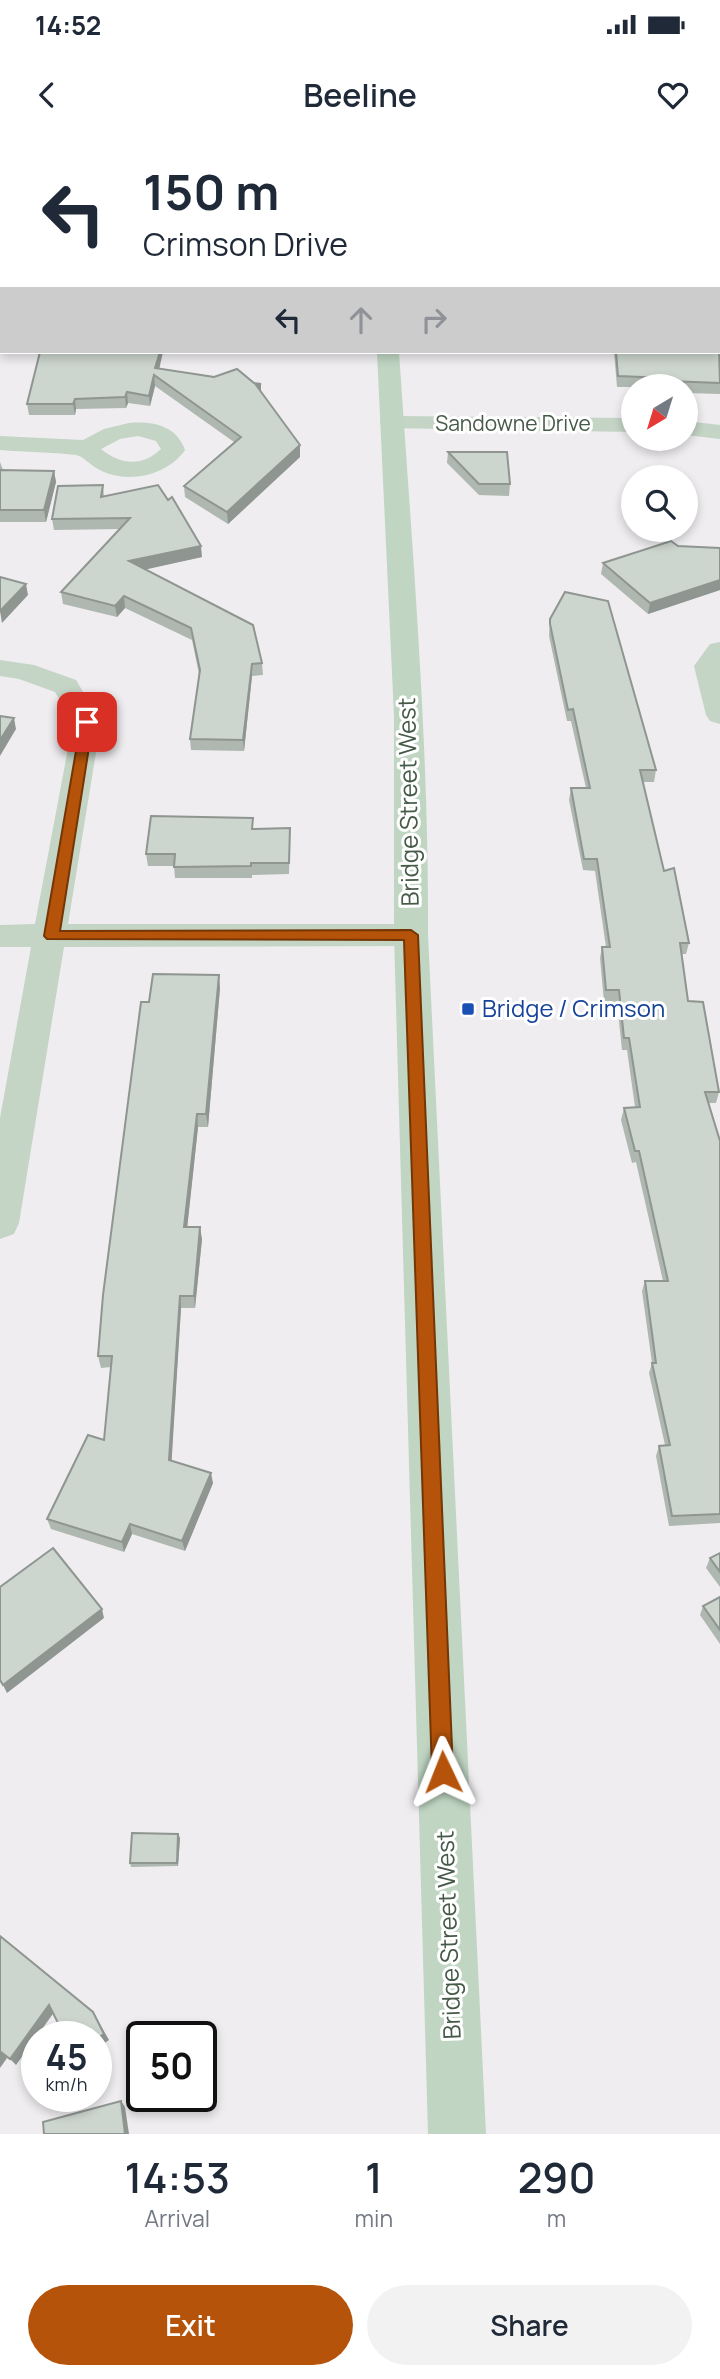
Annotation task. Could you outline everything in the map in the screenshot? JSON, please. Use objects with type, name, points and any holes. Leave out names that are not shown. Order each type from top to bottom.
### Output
[{"type":"main road","name":"Bridge Street West","points":[[388,354],[412,832],[411,935],[457,2134]]},
{"type":"street","name":"Sandowne Drive","points":[[392,423],[621,425]]},
{"type":"street","points":[[698,429],[720,432]]},
{"type":"street","points":[[0,443],[85,448]]},
{"type":"street","points":[[720,650],[708,666],[720,715]]},
{"type":"street","points":[[0,668],[24,671],[66,687],[87,722],[52,936],[0,1223]]},
{"type":"street","points":[[0,936],[411,935]]},
{"type":"building","points":[[40,354],[159,354],[155,368],[214,377],[237,369],[254,383],[261,384],[256,385],[300,445],[227,512],[184,486],[241,437],[154,375],[149,396],[127,392],[125,397],[75,399],[73,404],[27,404]]},
{"type":"building","points":[[616,354],[719,354],[720,383],[698,382],[698,374],[621,374],[618,376]]},
{"type":"building","points":[[448,452],[507,452],[510,484],[479,484]]},
{"type":"building","points":[[0,470],[54,471],[44,510],[0,510]]},
{"type":"building","points":[[103,485],[101,497],[158,485],[168,500],[172,497],[201,546],[129,561],[253,625],[262,663],[252,664],[243,740],[190,739],[200,670],[191,628],[124,596],[115,606],[61,592],[130,518],[52,519],[58,486]]},
{"type":"building","points":[[668,542],[678,546],[720,548],[720,580],[650,603],[603,563]]},
{"type":"building","points":[[0,577],[26,584],[0,611]]},
{"type":"building","points":[[565,592],[608,601],[656,770],[640,770],[664,871],[674,868],[689,943],[680,943],[688,1001],[703,1002],[719,1092],[705,1092],[720,1141],[720,1514],[672,1516],[659,1446],[670,1445],[652,1363],[656,1363],[645,1281],[668,1281],[639,1151],[635,1151],[624,1108],[640,1107],[629,1038],[624,1038],[619,990],[606,990],[602,947],[610,947],[597,859],[584,859],[571,788],[590,788],[573,709],[568,710],[550,624],[550,619]]},
{"type":"building","points":[[0,716],[14,718],[0,740]]},
{"type":"building","points":[[151,816],[253,818],[252,829],[290,828],[289,863],[174,867],[175,854],[146,854]]},
{"type":"building","points":[[153,974],[219,975],[206,1114],[197,1114],[184,1227],[200,1227],[194,1296],[180,1296],[169,1460],[211,1473],[182,1541],[130,1524],[122,1542],[47,1519],[88,1435],[104,1440],[112,1356],[98,1356],[103,1295],[141,1002],[149,1002]]},
{"type":"building","points":[[53,1548],[102,1609],[3,1685],[0,1680],[0,1587]]},
{"type":"building","points":[[720,1553],[720,1572],[710,1558]]},
{"type":"building","points":[[720,1597],[720,1630],[703,1606]]},
{"type":"building","points":[[132,1833],[178,1834],[177,1863],[130,1863]]},
{"type":"building","points":[[0,1936],[93,2012],[98,2021],[57,2021],[49,2005],[37,2021],[21,2021],[21,2044],[10,2059],[0,2053]]},
{"type":"building","points":[[121,2101],[125,2134],[44,2134],[43,2122],[80,2112],[112,2112],[112,2103]]},
{"type":"place","name":"Bridge / Crimson","points":[[468,1009]]},
{"type":"route","points":[[87,722],[54,909],[52,936],[411,935],[443,1772]]}]
